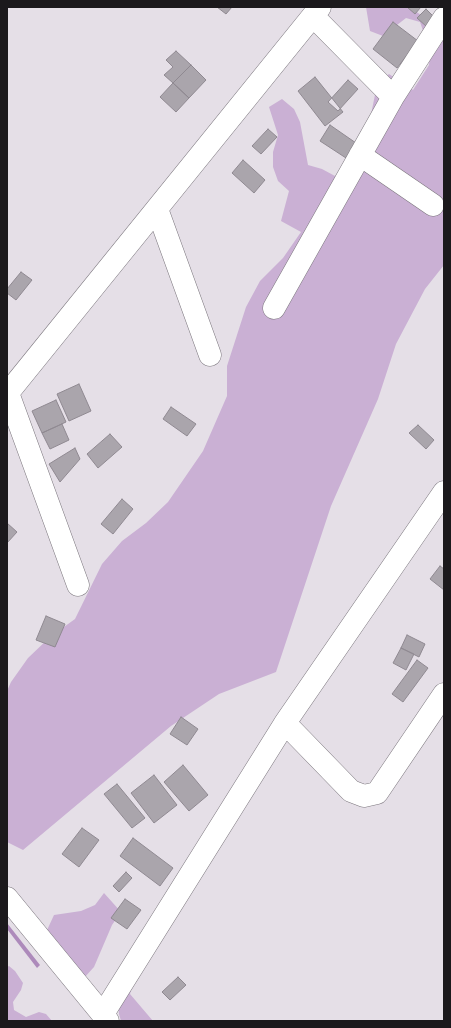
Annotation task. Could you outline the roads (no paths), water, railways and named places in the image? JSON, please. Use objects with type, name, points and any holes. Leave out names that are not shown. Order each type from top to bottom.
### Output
[{"type":"street","points":[[78,584],[7,393],[317,11],[393,98]]},
{"type":"street","points":[[274,308],[393,98],[444,18]]},
{"type":"street","points":[[360,156],[434,204]]},
{"type":"street","points":[[157,208],[210,355]]},
{"type":"street","points":[[7,898],[106,1018],[285,723],[444,492]]},
{"type":"street","points":[[285,723],[351,791],[364,796],[377,793],[444,694]]}]
